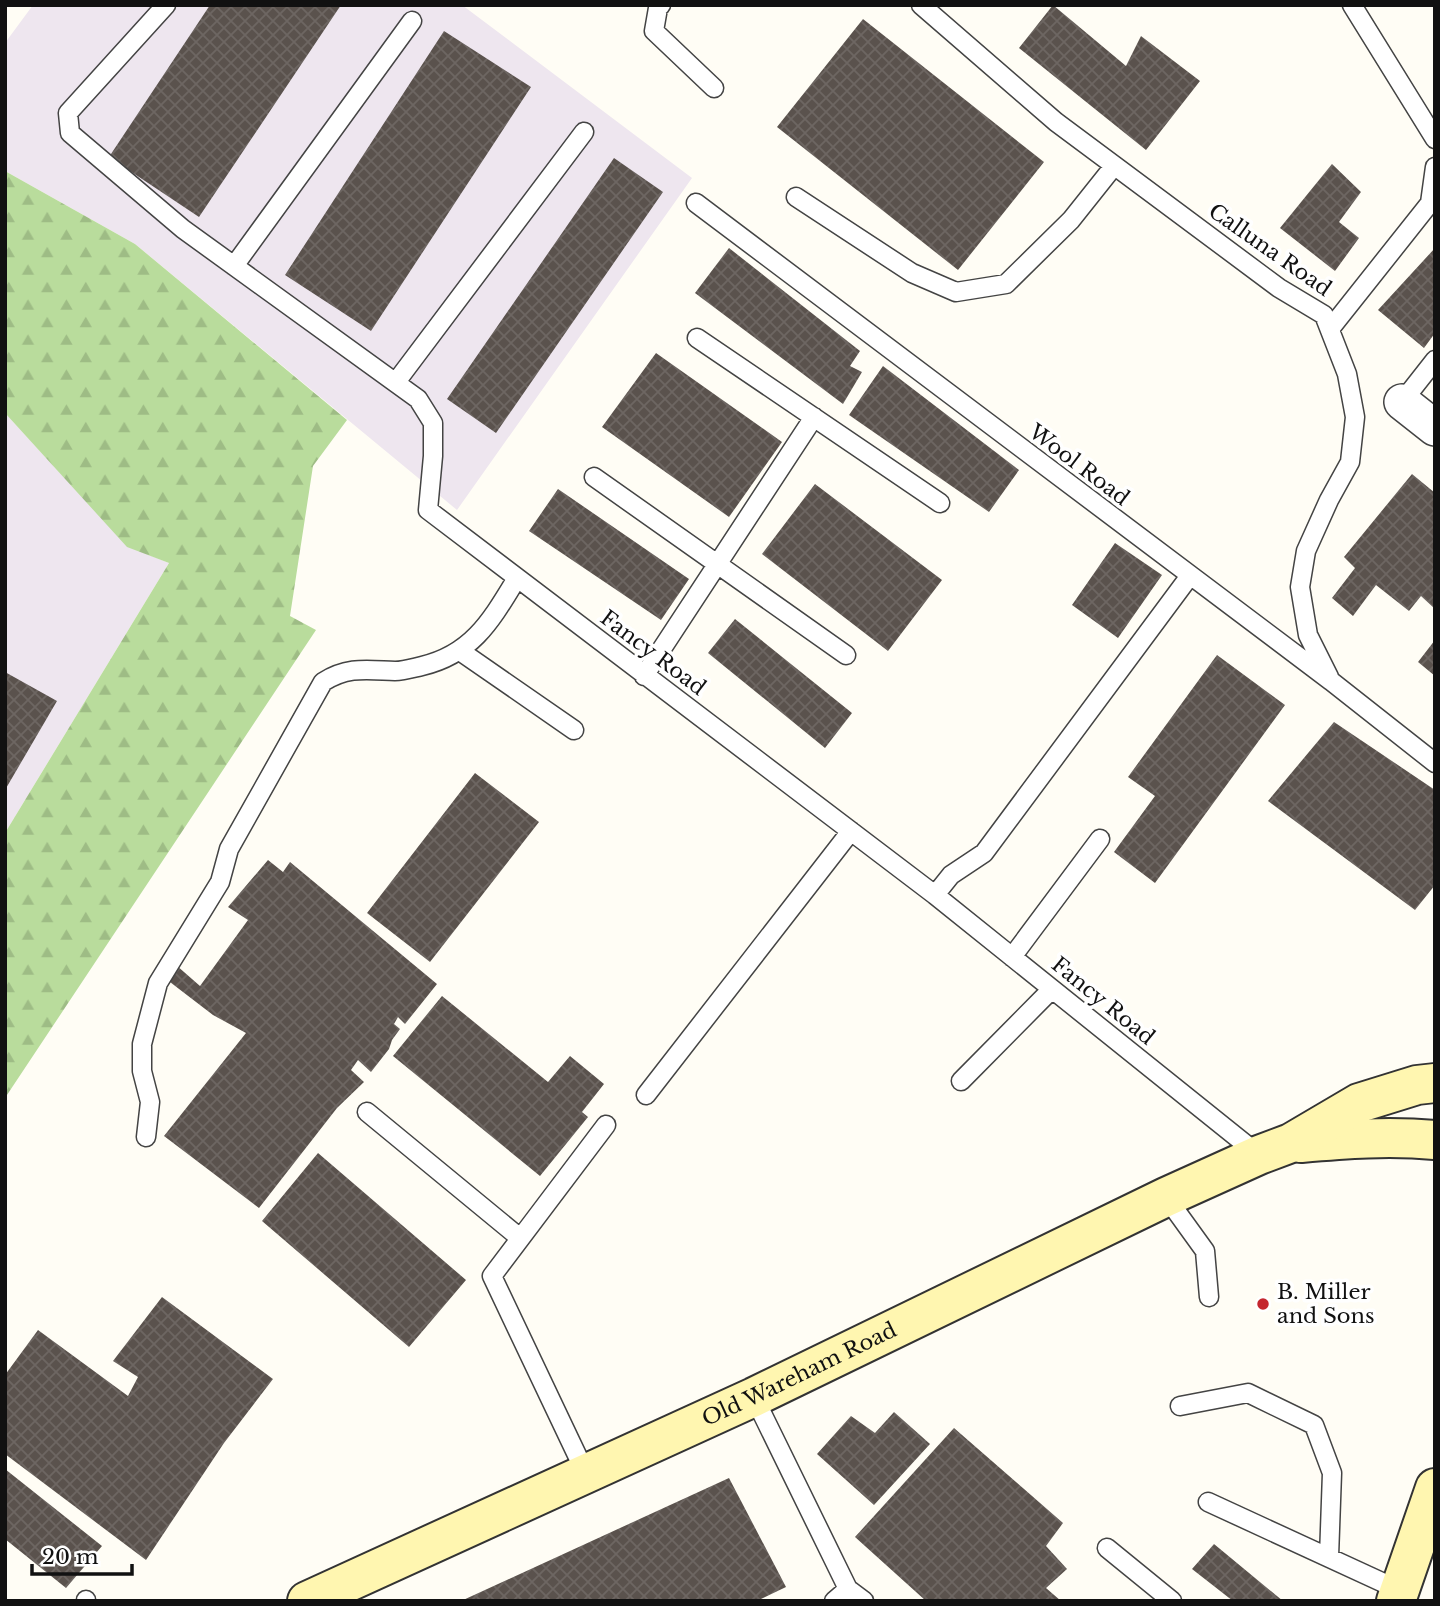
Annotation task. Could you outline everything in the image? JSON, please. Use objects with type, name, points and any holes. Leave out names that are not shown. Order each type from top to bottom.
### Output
[{"type":"street","points":[[1402,402],[1435,428]]},
{"type":"street","name":"Old Wareham Road","points":[[307,1601],[754,1397],[1166,1197],[1275,1149],[1359,1103],[1417,1085],[1435,1083]]},
{"type":"street","name":"Old Wareham Road","points":[[1275,1149],[1366,1137],[1435,1140]]},
{"type":"street","points":[[1397,1595],[1427,1534],[1435,1488]]},
{"type":"lane","points":[[166,5],[68,113],[70,133],[183,229],[396,382],[584,132]]},
{"type":"lane","points":[[661,5],[658,8],[654,31],[714,88]]},
{"type":"lane","name":"Calluna Road","points":[[921,5],[1056,122],[1279,288],[1324,315],[1348,374],[1355,417],[1350,462],[1306,551],[1300,586],[1308,635],[1331,681]]},
{"type":"lane","points":[[1352,5],[1430,118],[1435,139]]},
{"type":"lane","points":[[234,266],[412,21]]},
{"type":"lane","points":[[796,197],[912,273],[956,292],[1006,284],[1071,220],[1114,166]]},
{"type":"lane","points":[[1330,329],[1430,203],[1434,177]]},
{"type":"lane","name":"Wool Road","points":[[696,203],[1331,681],[1435,763]]},
{"type":"lane","points":[[697,338],[940,503]]},
{"type":"lane","points":[[1402,402],[1435,360]]},
{"type":"lane","name":"Fancy Road","points":[[396,382],[418,399],[433,423],[428,510],[643,676],[851,831],[1052,989],[1275,1149]]},
{"type":"lane","points":[[643,676],[814,417]]},
{"type":"lane","points":[[594,477],[846,655]]},
{"type":"lane","points":[[934,895],[951,875],[984,853],[1189,576]]},
{"type":"lane","points":[[146,1137],[150,1102],[142,1071],[142,1044],[158,983],[220,882],[229,849],[323,682],[338,672],[365,669],[399,671],[439,662],[460,652],[477,638],[517,578]]},
{"type":"lane","points":[[460,652],[574,730]]},
{"type":"lane","points":[[646,1095],[851,831]]},
{"type":"lane","points":[[1012,957],[1100,839]]},
{"type":"lane","points":[[961,1081],[1052,989]]},
{"type":"lane","points":[[367,1112],[520,1238]]},
{"type":"lane","points":[[586,1474],[492,1276],[606,1125]]},
{"type":"lane","points":[[1166,1197],[1205,1251],[1209,1297]]},
{"type":"lane","points":[[1181,1406],[1248,1393],[1314,1425],[1332,1473],[1329,1557]]},
{"type":"lane","points":[[754,1397],[841,1595],[864,1601]]},
{"type":"lane","points":[[1208,1502],[1329,1557],[1397,1595]]},
{"type":"lane","points":[[1107,1548],[1172,1601]]},
{"type":"shaded area","points":[[33,5],[462,5],[692,178],[457,510],[135,244],[5,171],[5,43]]},
{"type":"shaded area","points":[[5,413],[127,546],[169,563],[5,833]]},
{"type":"green space","points":[[5,171],[135,244],[347,420],[313,466],[290,616],[316,630],[5,1098],[5,833],[169,563],[127,547],[5,413]]},
{"type":"building","points":[[210,5],[341,5],[199,217],[109,157]]},
{"type":"building","points":[[1053,5],[1126,66],[1141,36],[1200,81],[1146,150],[1019,48]]},
{"type":"building","points":[[863,19],[1044,162],[958,270],[777,127]]},
{"type":"building","points":[[444,31],[531,87],[371,331],[285,275]]},
{"type":"building","points":[[614,158],[663,192],[496,433],[447,399]]},
{"type":"building","points":[[1332,164],[1361,192],[1339,222],[1359,238],[1335,271],[1280,228]]},
{"type":"building","points":[[729,248],[860,351],[850,366],[862,372],[843,404],[695,293]]},
{"type":"building","points":[[1435,248],[1435,333],[1424,348],[1378,310]]},
{"type":"building","points":[[656,353],[782,442],[729,517],[602,427]]},
{"type":"building","points":[[883,366],[1019,470],[989,512],[849,415]]},
{"type":"building","points":[[1412,474],[1435,493],[1435,609],[1421,596],[1409,611],[1376,585],[1353,616],[1332,598],[1355,568],[1344,557]]},
{"type":"building","points":[[815,484],[942,580],[888,651],[762,554]]},
{"type":"building","points":[[558,489],[689,579],[661,620],[529,531]]},
{"type":"building","points":[[1115,543],[1162,575],[1118,638],[1072,605]]},
{"type":"building","points":[[735,619],[852,713],[825,748],[708,653]]},
{"type":"building","points":[[1435,640],[1435,676],[1418,662]]},
{"type":"building","points":[[1217,655],[1285,705],[1155,883],[1114,852],[1155,796],[1128,777]]},
{"type":"building","points":[[5,672],[57,701],[5,790]]},
{"type":"building","points":[[1334,722],[1435,790],[1435,885],[1415,910],[1268,801]]},
{"type":"building","points":[[475,773],[539,822],[430,962],[367,913]]},
{"type":"building","points":[[268,860],[283,872],[290,862],[437,984],[405,1024],[398,1017],[394,1024],[400,1029],[371,1072],[358,1060],[351,1070],[364,1082],[337,1108],[259,1208],[164,1136],[246,1033],[213,1015],[166,979],[176,965],[200,986],[248,920],[228,907]]},
{"type":"building","points":[[442,996],[548,1082],[570,1056],[604,1084],[582,1112],[588,1117],[540,1176],[393,1056]]},
{"type":"building","points":[[318,1153],[466,1280],[409,1347],[262,1221]]},
{"type":"building","points":[[162,1297],[273,1379],[224,1443],[146,1560],[5,1454],[5,1375],[38,1330],[128,1396],[138,1377],[113,1361]]},
{"type":"building","points":[[894,1412],[930,1444],[874,1505],[817,1454],[851,1416],[875,1433]]},
{"type":"building","points":[[954,1428],[1063,1523],[1046,1546],[1067,1569],[1046,1588],[1061,1601],[926,1601],[855,1537]]},
{"type":"building","points":[[5,1469],[102,1546],[66,1588],[5,1539]]},
{"type":"building","points":[[729,1478],[786,1587],[757,1601],[461,1601]]},
{"type":"building","points":[[1214,1544],[1283,1601],[1233,1601],[1192,1569]]},
{"type":"place","name":"B. Miller and Sons","points":[[1263,1304]]}]
